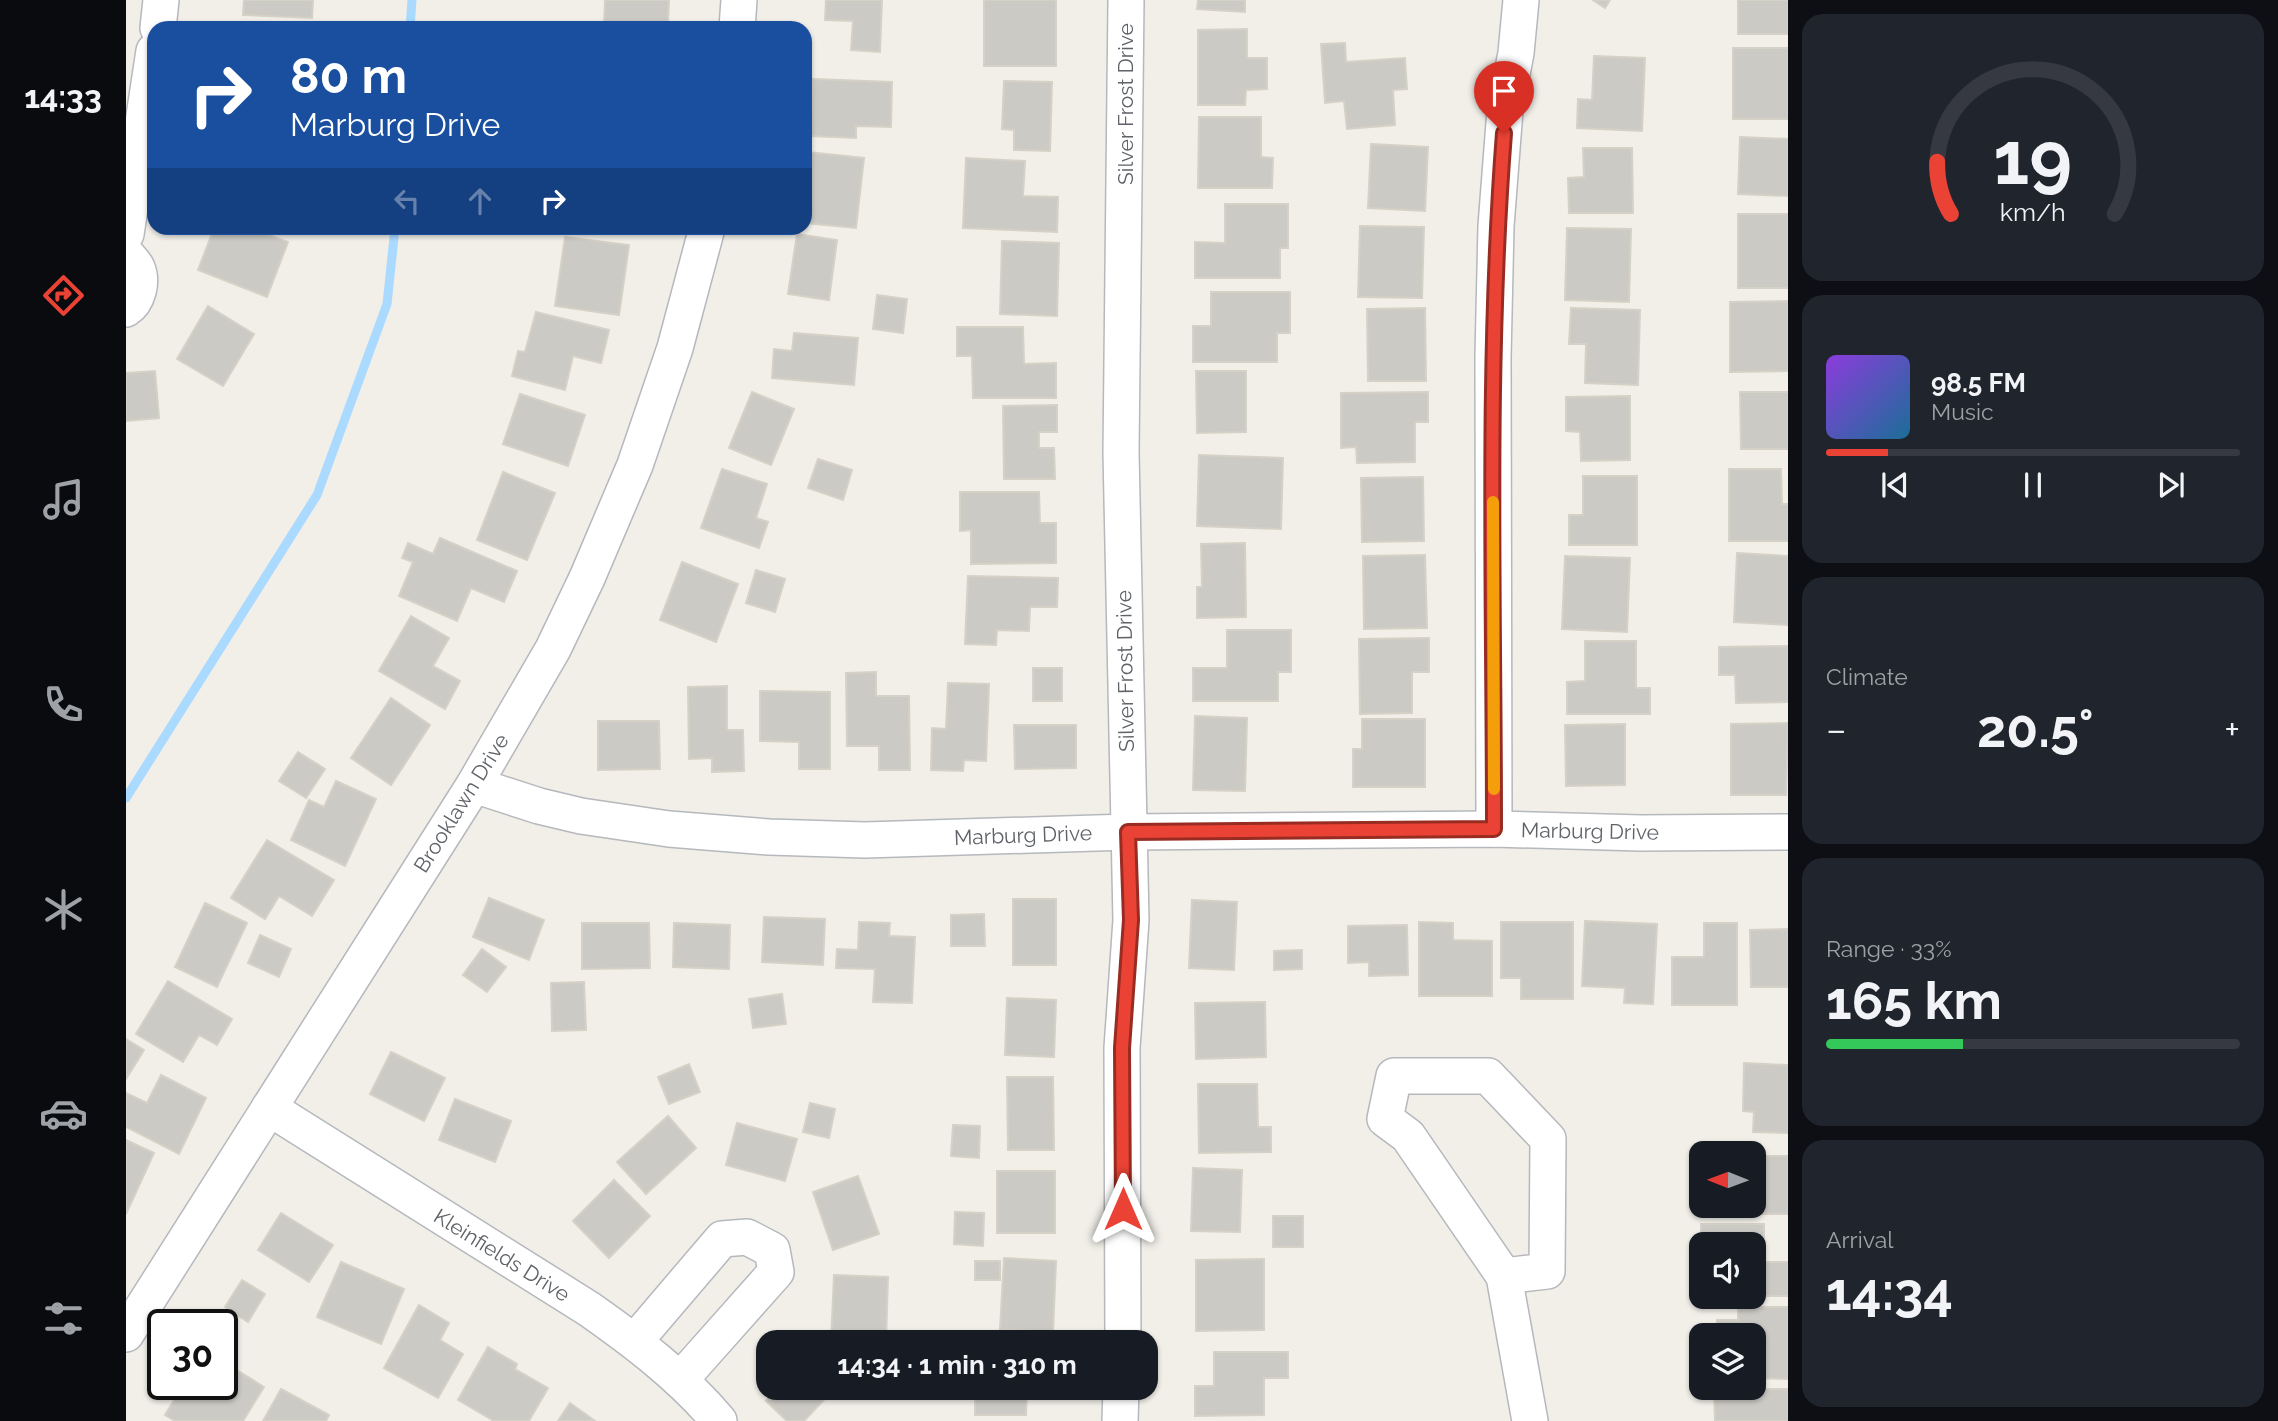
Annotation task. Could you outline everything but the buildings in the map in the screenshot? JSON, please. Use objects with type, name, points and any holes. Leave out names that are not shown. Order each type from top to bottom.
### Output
[{"type":"street","points":[[159,21],[161,0]]},
{"type":"street","points":[[738,21],[739,0]]},
{"type":"street","name":"Silver Frost Drive","points":[[1123,1330],[1122,1048],[1131,920],[1121,452],[1126,0]]},
{"type":"street","points":[[1494,829],[1493,357],[1496,226],[1505,110],[1516,53],[1521,0]]},
{"type":"street","points":[[126,234],[147,97]]},
{"type":"street","name":"Brooklawn Drive","points":[[126,1334],[474,785],[553,649],[630,478],[676,348],[705,235]]},
{"type":"street","points":[[126,254],[137,268],[140,288],[126,309]]},
{"type":"street","name":"Marburg Drive","points":[[474,785],[581,816],[669,829],[865,840],[1128,832],[1494,829],[1641,833],[1788,832]]},
{"type":"street","points":[[1504,1276],[1547,1270],[1549,1139],[1488,1076],[1394,1076],[1385,1119],[1408,1136],[1504,1276],[1530,1421]]},
{"type":"street","name":"Kleinfields Drive","points":[[269,1108],[635,1341],[680,1380],[719,1421]]},
{"type":"street","points":[[635,1341],[722,1239],[747,1237],[772,1250],[776,1272],[680,1380]]},
{"type":"street","points":[[1120,1421],[1121,1400]]},
{"type":"waterway","points":[[410,21],[412,0]]},
{"type":"waterway","points":[[126,798],[317,495],[387,304],[394,235]]},
{"type":"slow traffic","points":[[1493,502],[1494,789]]},
{"type":"route","points":[[1123,1209],[1122,1048],[1131,920],[1128,832],[1494,829],[1493,357],[1496,226],[1504,133]]}]
